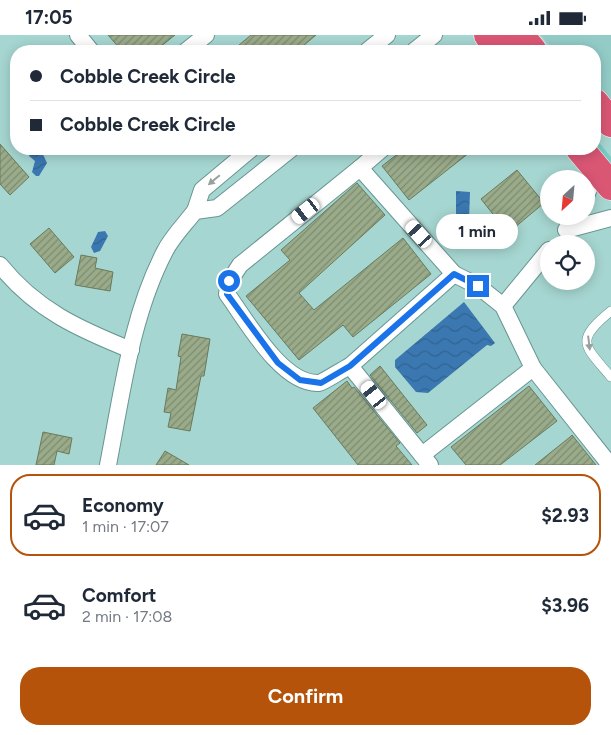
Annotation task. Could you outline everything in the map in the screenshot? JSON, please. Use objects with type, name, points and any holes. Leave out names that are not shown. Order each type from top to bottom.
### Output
[{"type":"highway","points":[[488,35],[496,45]]},
{"type":"highway","points":[[520,35],[528,45]]},
{"type":"highway","points":[[541,35],[549,45]]},
{"type":"highway","points":[[601,110],[611,123]]},
{"type":"highway","points":[[601,132],[611,144]]},
{"type":"highway","points":[[585,155],[604,178]]},
{"type":"street","points":[[78,35],[86,45]]},
{"type":"street","points":[[374,45],[387,35]]},
{"type":"street","points":[[422,45],[434,35]]},
{"type":"street","points":[[108,465],[131,350],[148,289],[166,250],[195,211],[202,190],[244,155]]},
{"type":"street","points":[[195,211],[216,208],[283,155]]},
{"type":"street","points":[[375,155],[240,265],[229,281],[227,294],[278,363],[300,380],[321,383],[350,366],[454,274]]},
{"type":"street","points":[[360,168],[454,274],[478,286],[503,306],[533,368],[610,465]]},
{"type":"street","points":[[595,187],[604,178]]},
{"type":"street","points":[[595,220],[611,218]]},
{"type":"street","points":[[561,235],[568,225]]},
{"type":"street","points":[[503,306],[540,261]]},
{"type":"street","points":[[0,265],[10,277],[46,310],[80,329],[131,350]]},
{"type":"street","points":[[350,366],[426,460],[533,368]]},
{"type":"lane","points":[[611,311],[592,327],[587,338],[590,351],[611,377]]},
{"type":"shaded area","points":[[541,35],[611,35],[611,123],[601,110],[601,45],[549,45]]},
{"type":"shaded area","points":[[601,145],[611,157],[611,167],[601,154]]},
{"type":"water","points":[[43,155],[47,163],[39,176],[32,172],[35,161],[29,156]]},
{"type":"water","points":[[456,191],[470,192],[469,221],[456,220]]},
{"type":"water","points":[[105,231],[108,236],[100,251],[94,253],[91,247],[98,232]]},
{"type":"water","points":[[464,302],[495,343],[491,346],[487,345],[428,393],[416,392],[395,367],[395,360]]},
{"type":"building","points":[[108,35],[175,35],[162,45],[117,45]]},
{"type":"building","points":[[251,35],[316,35],[304,45],[239,45]]},
{"type":"building","points":[[0,144],[29,177],[10,195],[0,184]]},
{"type":"building","points":[[396,155],[466,155],[409,200],[382,166]]},
{"type":"building","points":[[517,170],[540,198],[540,206],[508,233],[481,199]]},
{"type":"building","points":[[357,183],[385,215],[299,293],[314,310],[403,238],[431,274],[353,337],[343,325],[299,360],[246,296],[290,260],[281,250]]},
{"type":"building","points":[[49,228],[74,257],[55,273],[30,244]]},
{"type":"building","points":[[81,255],[97,258],[95,268],[113,272],[110,291],[75,285]]},
{"type":"building","points":[[182,334],[210,339],[204,376],[201,376],[190,431],[168,427],[171,413],[164,412],[168,388],[176,390],[181,357],[178,356]]},
{"type":"building","points":[[380,366],[427,425],[417,433],[370,375]]},
{"type":"building","points":[[347,381],[400,443],[396,446],[412,465],[358,465],[313,408]]},
{"type":"building","points":[[529,386],[557,421],[500,465],[466,465],[451,447]]},
{"type":"building","points":[[43,432],[72,438],[69,454],[57,451],[54,465],[36,465]]},
{"type":"building","points":[[572,435],[596,465],[535,465],[570,437]]},
{"type":"building","points":[[165,451],[189,465],[156,465]]},
{"type":"route","points":[[229,281],[227,294],[278,363],[300,380],[321,383],[334,373],[350,366],[454,274],[478,286]]}]
